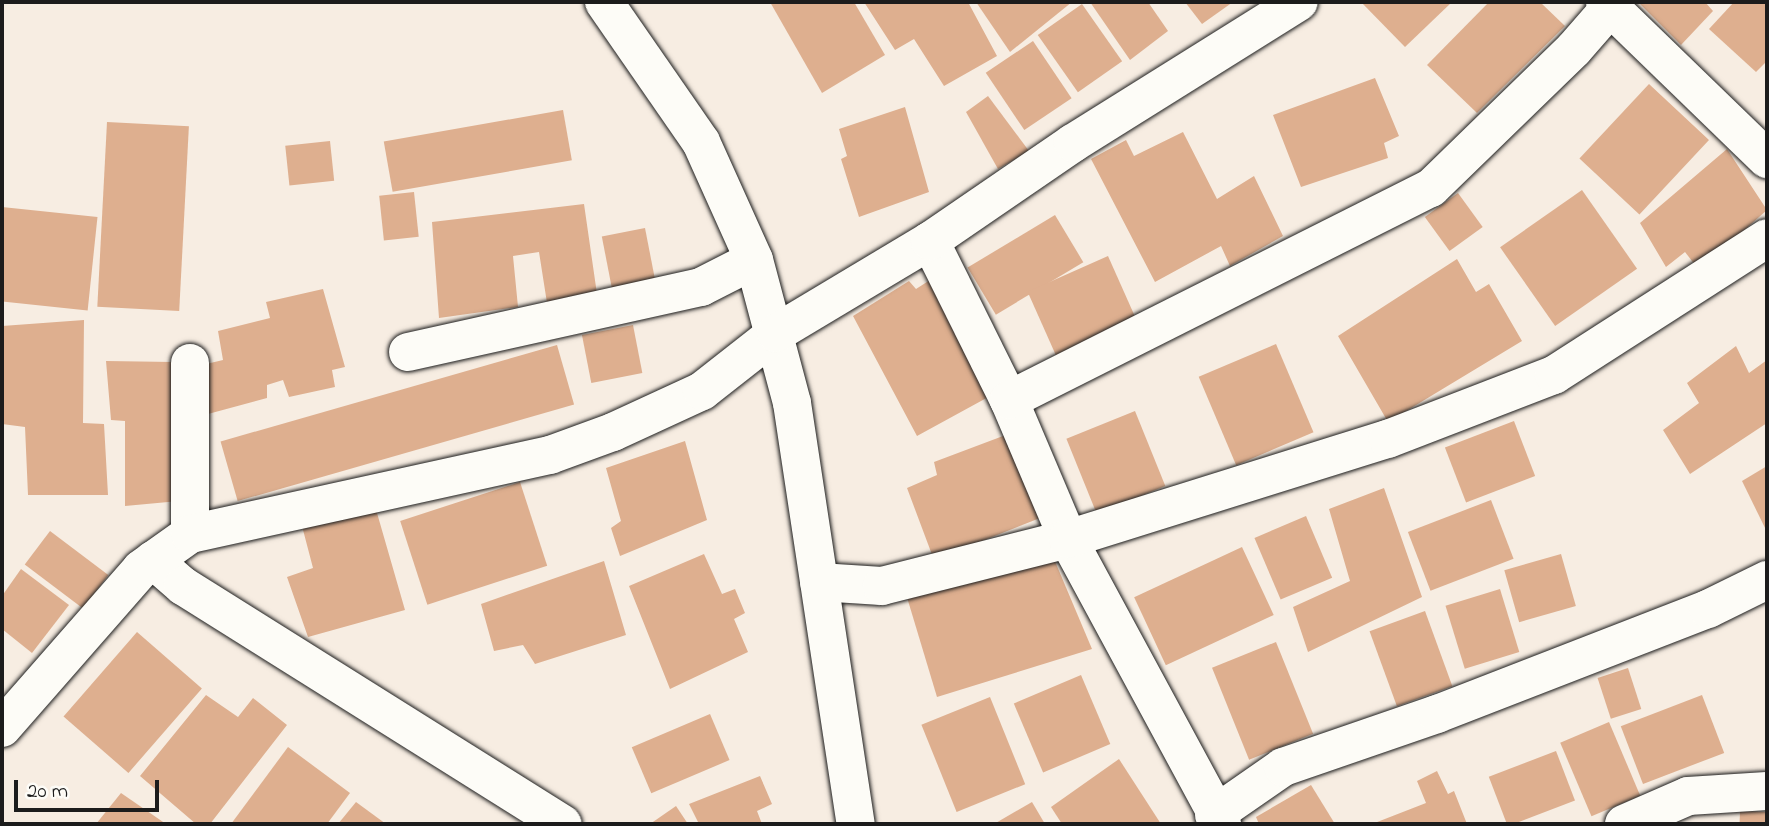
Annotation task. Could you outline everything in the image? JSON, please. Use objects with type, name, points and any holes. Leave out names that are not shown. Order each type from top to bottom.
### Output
[{"type":"street","points":[[604,2],[701,142],[754,260],[776,332],[792,403],[856,824]]},
{"type":"street","points":[[2,728],[153,560],[190,534],[550,455],[613,432],[702,391],[776,332],[930,241],[1073,143],[1299,2]]},
{"type":"street","points":[[1009,400],[1431,188],[1574,49],[1610,3],[1767,159]]},
{"type":"street","points":[[818,582],[883,586],[1068,539],[1388,439],[1554,375],[1767,238]]},
{"type":"street","points":[[930,241],[1009,400],[1068,539],[1218,820],[1283,767],[1463,704],[1708,609],[1767,580]]},
{"type":"street","points":[[408,352],[701,287],[754,260]]},
{"type":"street","points":[[190,363],[190,534]]},
{"type":"street","points":[[153,560],[183,586],[563,824]]},
{"type":"street","points":[[1623,824],[1688,796],[1767,791]]},
{"type":"building","points":[[770,2],[854,2],[885,55],[822,93]]},
{"type":"building","points":[[864,2],[968,2],[997,56],[944,86],[914,39],[895,50]]},
{"type":"building","points":[[976,2],[1072,2],[1010,52]]},
{"type":"building","points":[[1090,2],[1148,2],[1168,31],[1130,60]]},
{"type":"building","points":[[1185,2],[1233,2],[1202,24]]},
{"type":"building","points":[[1361,2],[1452,2],[1405,47]]},
{"type":"building","points":[[1489,2],[1540,2],[1565,26],[1477,113],[1427,65]]},
{"type":"building","points":[[1638,2],[1705,2],[1713,11],[1681,45]]},
{"type":"building","points":[[1734,2],[1767,2],[1767,61],[1756,72],[1709,29]]},
{"type":"building","points":[[1082,4],[1122,61],[1078,92],[1038,35]]},
{"type":"building","points":[[1033,41],[1072,98],[1024,130],[986,73]]},
{"type":"building","points":[[1375,78],[1399,136],[1384,143],[1388,158],[1301,187],[1273,115]]},
{"type":"building","points":[[1649,84],[1709,140],[1639,215],[1579,159]]},
{"type":"building","points":[[988,96],[1029,151],[998,169],[966,112]]},
{"type":"building","points":[[905,107],[929,192],[859,217],[841,159],[847,156],[839,129]]},
{"type":"building","points":[[563,110],[572,160],[393,192],[384,142]]},
{"type":"building","points":[[107,122],[189,126],[179,311],[97,307]]},
{"type":"building","points":[[1183,132],[1217,199],[1254,176],[1283,236],[1230,266],[1221,246],[1155,282],[1091,159],[1126,140],[1134,156]]},
{"type":"building","points":[[330,141],[334,181],[289,185],[285,146]]},
{"type":"building","points":[[1727,149],[1767,210],[1699,270],[1685,252],[1666,267],[1640,223]]},
{"type":"building","points":[[1582,190],[1637,269],[1555,326],[1500,247]]},
{"type":"building","points":[[414,192],[419,237],[384,240],[379,196]]},
{"type":"building","points":[[1458,193],[1483,227],[1450,251],[1425,217]]},
{"type":"building","points":[[584,204],[597,294],[547,303],[539,252],[513,256],[518,307],[439,318],[432,222]]},
{"type":"building","points":[[2,207],[97,217],[88,311],[2,302]]},
{"type":"building","points":[[1055,215],[1083,262],[996,315],[968,268]]},
{"type":"building","points":[[645,228],[655,279],[612,287],[602,236]]},
{"type":"building","points":[[1108,256],[1140,327],[1059,363],[1028,292]]},
{"type":"building","points":[[1457,259],[1476,292],[1489,284],[1522,341],[1388,422],[1338,336]]},
{"type":"building","points":[[930,280],[992,395],[917,436],[853,316],[909,281],[916,289]]},
{"type":"building","points":[[323,289],[345,367],[332,370],[335,387],[289,397],[283,380],[267,385],[267,398],[208,414],[202,365],[223,360],[218,331],[270,318],[266,302]]},
{"type":"building","points":[[84,320],[83,423],[104,424],[108,495],[28,495],[25,427],[2,424],[2,326]]},
{"type":"building","points":[[633,325],[642,373],[591,383],[582,335]]},
{"type":"building","points":[[1276,344],[1314,432],[1236,465],[1199,377]]},
{"type":"building","points":[[557,345],[574,405],[238,501],[221,441]]},
{"type":"building","points":[[1736,346],[1749,373],[1767,360],[1767,423],[1690,474],[1663,430],[1699,403],[1687,383]]},
{"type":"building","points":[[106,361],[173,362],[179,501],[125,506],[125,421],[111,420]]},
{"type":"building","points":[[1135,411],[1165,486],[1097,514],[1066,439]]},
{"type":"building","points":[[1514,421],[1535,476],[1466,503],[1445,448]]},
{"type":"building","points":[[1011,433],[1045,516],[934,560],[907,488],[937,475],[934,462]]},
{"type":"building","points":[[685,441],[707,520],[620,556],[611,528],[621,521],[606,468]]},
{"type":"building","points":[[1767,466],[1767,532],[1742,481]]},
{"type":"building","points":[[520,482],[547,566],[427,605],[400,521]]},
{"type":"building","points":[[1384,488],[1422,597],[1308,652],[1293,607],[1350,581],[1329,509]]},
{"type":"building","points":[[1491,500],[1514,559],[1430,591],[1408,532]]},
{"type":"building","points":[[375,506],[405,610],[308,637],[287,577],[313,568],[302,526]]},
{"type":"building","points":[[1306,516],[1332,578],[1281,600],[1254,538]]},
{"type":"building","points":[[50,531],[108,575],[83,608],[25,565]]},
{"type":"building","points":[[1242,547],[1274,615],[1166,665],[1134,597]]},
{"type":"building","points":[[704,554],[722,594],[735,589],[745,613],[734,619],[748,652],[670,689],[629,586]]},
{"type":"building","points":[[1561,554],[1576,606],[1519,622],[1504,570]]},
{"type":"building","points":[[1054,559],[1092,649],[937,697],[906,594]]},
{"type":"building","points":[[604,561],[626,635],[535,664],[523,645],[494,651],[481,604]]},
{"type":"building","points":[[21,569],[69,605],[32,653],[2,629],[2,596]]},
{"type":"building","points":[[1500,589],[1519,652],[1465,669],[1445,606]]},
{"type":"building","points":[[1425,611],[1452,686],[1397,706],[1370,631]]},
{"type":"building","points":[[137,632],[202,688],[128,773],[64,717]]},
{"type":"building","points":[[1276,642],[1313,734],[1249,760],[1212,668]]},
{"type":"building","points":[[1628,668],[1641,709],[1611,719],[1598,678]]},
{"type":"building","points":[[1081,675],[1110,744],[1043,773],[1014,704]]},
{"type":"building","points":[[206,695],[238,717],[253,698],[287,725],[210,824],[196,824],[140,776]]},
{"type":"building","points":[[1702,695],[1724,753],[1643,784],[1621,726]]},
{"type":"building","points":[[990,697],[1025,784],[957,812],[921,725]]},
{"type":"building","points":[[710,714],[730,760],[651,793],[632,747]]},
{"type":"building","points":[[1609,722],[1640,796],[1591,816],[1560,743]]},
{"type":"building","points":[[288,747],[350,793],[327,824],[231,824]]},
{"type":"building","points":[[1556,751],[1575,800],[1514,824],[1507,824],[1489,777]]},
{"type":"building","points":[[1119,759],[1161,824],[1062,824],[1051,807]]},
{"type":"building","points":[[1437,771],[1448,794],[1454,791],[1467,824],[1372,824],[1426,803],[1417,781]]},
{"type":"building","points":[[760,776],[772,804],[757,811],[762,824],[699,824],[689,804]]},
{"type":"building","points":[[1311,785],[1335,824],[1259,824],[1256,817]]},
{"type":"building","points":[[121,793],[166,824],[96,824]]},
{"type":"building","points":[[356,802],[386,824],[338,824]]},
{"type":"building","points":[[1032,802],[1045,824],[994,824]]},
{"type":"building","points":[[676,806],[688,824],[650,824]]},
{"type":"building","points":[[1740,811],[1767,812],[1767,824],[1740,824]]}]
